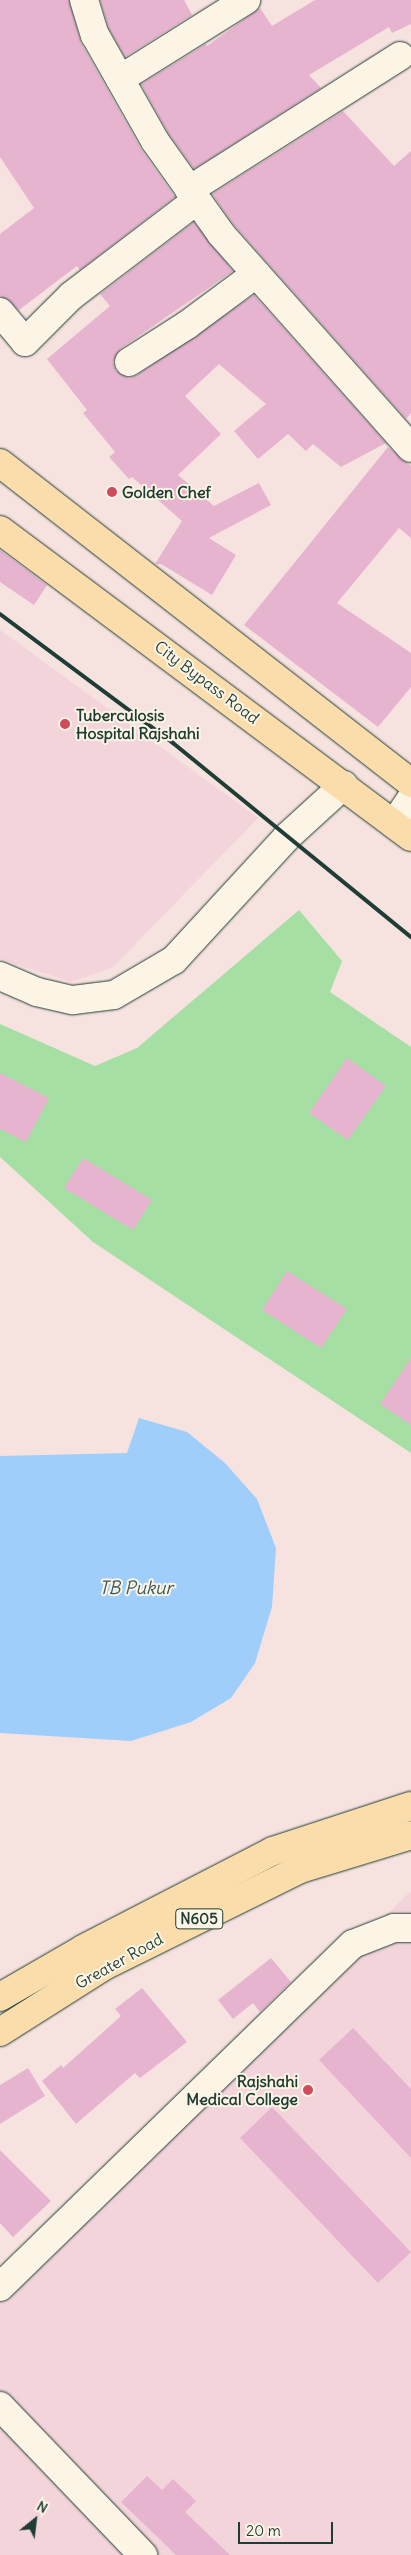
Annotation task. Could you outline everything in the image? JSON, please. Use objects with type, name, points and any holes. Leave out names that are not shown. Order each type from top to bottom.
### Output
[{"type":"main road","points":[[0,463],[411,782]]},
{"type":"main road","name":"City Bypass Road","points":[[0,530],[344,785],[403,831]]},
{"type":"main road","name":"Greater Road","points":[[0,1997],[83,1949],[274,1851],[411,1806]]},
{"type":"main road","name":"Greater Road","points":[[0,2032],[104,1966],[300,1869],[411,1835]]},
{"type":"street","points":[[84,0],[95,35],[155,141],[193,195],[256,274],[411,448]]},
{"type":"street","points":[[120,79],[246,0]]},
{"type":"street","points":[[0,312],[26,342],[72,296],[193,195],[400,56]]},
{"type":"street","points":[[129,362],[187,325],[256,274]]},
{"type":"street","points":[[0,976],[37,992],[74,1000],[114,995],[174,960],[287,836],[344,785]]},
{"type":"street","points":[[403,831],[411,799]]},
{"type":"street","points":[[0,2287],[353,1944],[394,1928],[411,1928]]},
{"type":"street","points":[[0,2406],[143,2555]]},
{"type":"shaded area","name":"Tuberculosis Hospital Rajshahi","points":[[0,630],[258,818],[113,967],[71,982],[0,959]]},
{"type":"shaded area","name":"Rajshahi Medical College","points":[[411,1891],[411,2555],[0,2555],[0,2289]]},
{"type":"green space","points":[[299,910],[342,961],[330,992],[411,1047],[411,1453],[93,1242],[0,1157],[0,1024],[95,1066],[137,1048]]},
{"type":"water","name":"TB Pukur","points":[[139,1418],[187,1432],[225,1463],[257,1499],[276,1548],[272,1607],[255,1663],[231,1698],[191,1722],[131,1741],[0,1733],[0,1456],[127,1453]]},
{"type":"building","points":[[0,0],[69,0],[81,43],[141,149],[175,197],[80,270],[77,266],[19,310],[0,296],[0,234],[34,208],[0,157]]},
{"type":"building","points":[[100,0],[184,0],[192,15],[125,57],[109,29]]},
{"type":"building","points":[[315,0],[411,0],[411,24],[392,33],[389,27],[309,75],[321,88],[194,169],[168,133],[141,84],[206,44],[207,46],[260,8],[272,26]]},
{"type":"building","points":[[343,111],[394,166],[411,151],[411,413],[406,419],[233,224],[212,194]]},
{"type":"building","points":[[194,222],[233,271],[120,349],[113,362],[116,371],[129,378],[137,375],[254,295],[386,443],[341,467],[313,444],[306,451],[288,434],[258,459],[234,431],[266,404],[219,364],[185,396],[221,434],[178,475],[214,506],[259,483],[271,505],[209,538],[236,555],[212,595],[161,564],[155,564],[182,521],[132,477],[129,479],[109,457],[115,452],[83,413],[87,410],[47,359],[110,306],[100,294]]},
{"type":"building","points":[[388,447],[411,466],[411,538],[399,528],[337,603],[411,653],[411,687],[378,727],[244,625]]},
{"type":"building","points":[[0,550],[47,585],[34,605],[0,582]]},
{"type":"building","points":[[347,1058],[386,1086],[348,1140],[309,1113]]},
{"type":"building","points":[[0,1073],[49,1098],[26,1142],[0,1129]]},
{"type":"building","points":[[83,1158],[152,1200],[133,1230],[64,1188]]},
{"type":"building","points":[[287,1271],[347,1309],[321,1348],[262,1310]]},
{"type":"building","points":[[411,1358],[411,1425],[380,1404]]},
{"type":"building","points":[[271,1958],[291,1982],[260,2012],[253,2003],[233,2019],[218,2000]]},
{"type":"building","points":[[142,1988],[187,2042],[140,2078],[135,2073],[76,2124],[42,2081],[61,2065],[63,2068],[121,2016],[115,2009]]},
{"type":"building","points":[[353,2028],[411,2089],[411,2158],[319,2060]]},
{"type":"building","points":[[28,2068],[45,2096],[0,2124],[0,2085]]},
{"type":"building","points":[[272,2107],[411,2252],[378,2283],[240,2138]]},
{"type":"building","points":[[0,2150],[51,2201],[13,2237],[0,2223]]},
{"type":"building","points":[[147,2476],[162,2490],[173,2479],[196,2501],[185,2512],[230,2555],[176,2555],[121,2502]]},
{"type":"railway","points":[[0,614],[173,743],[411,937]]},
{"type":"place","name":"Golden Chef","points":[[112,492]]},
{"type":"place","name":"Tuberculosis Hospital Rajshahi","points":[[65,724]]},
{"type":"place","name":"Rajshahi Medical College","points":[[308,2090]]}]
